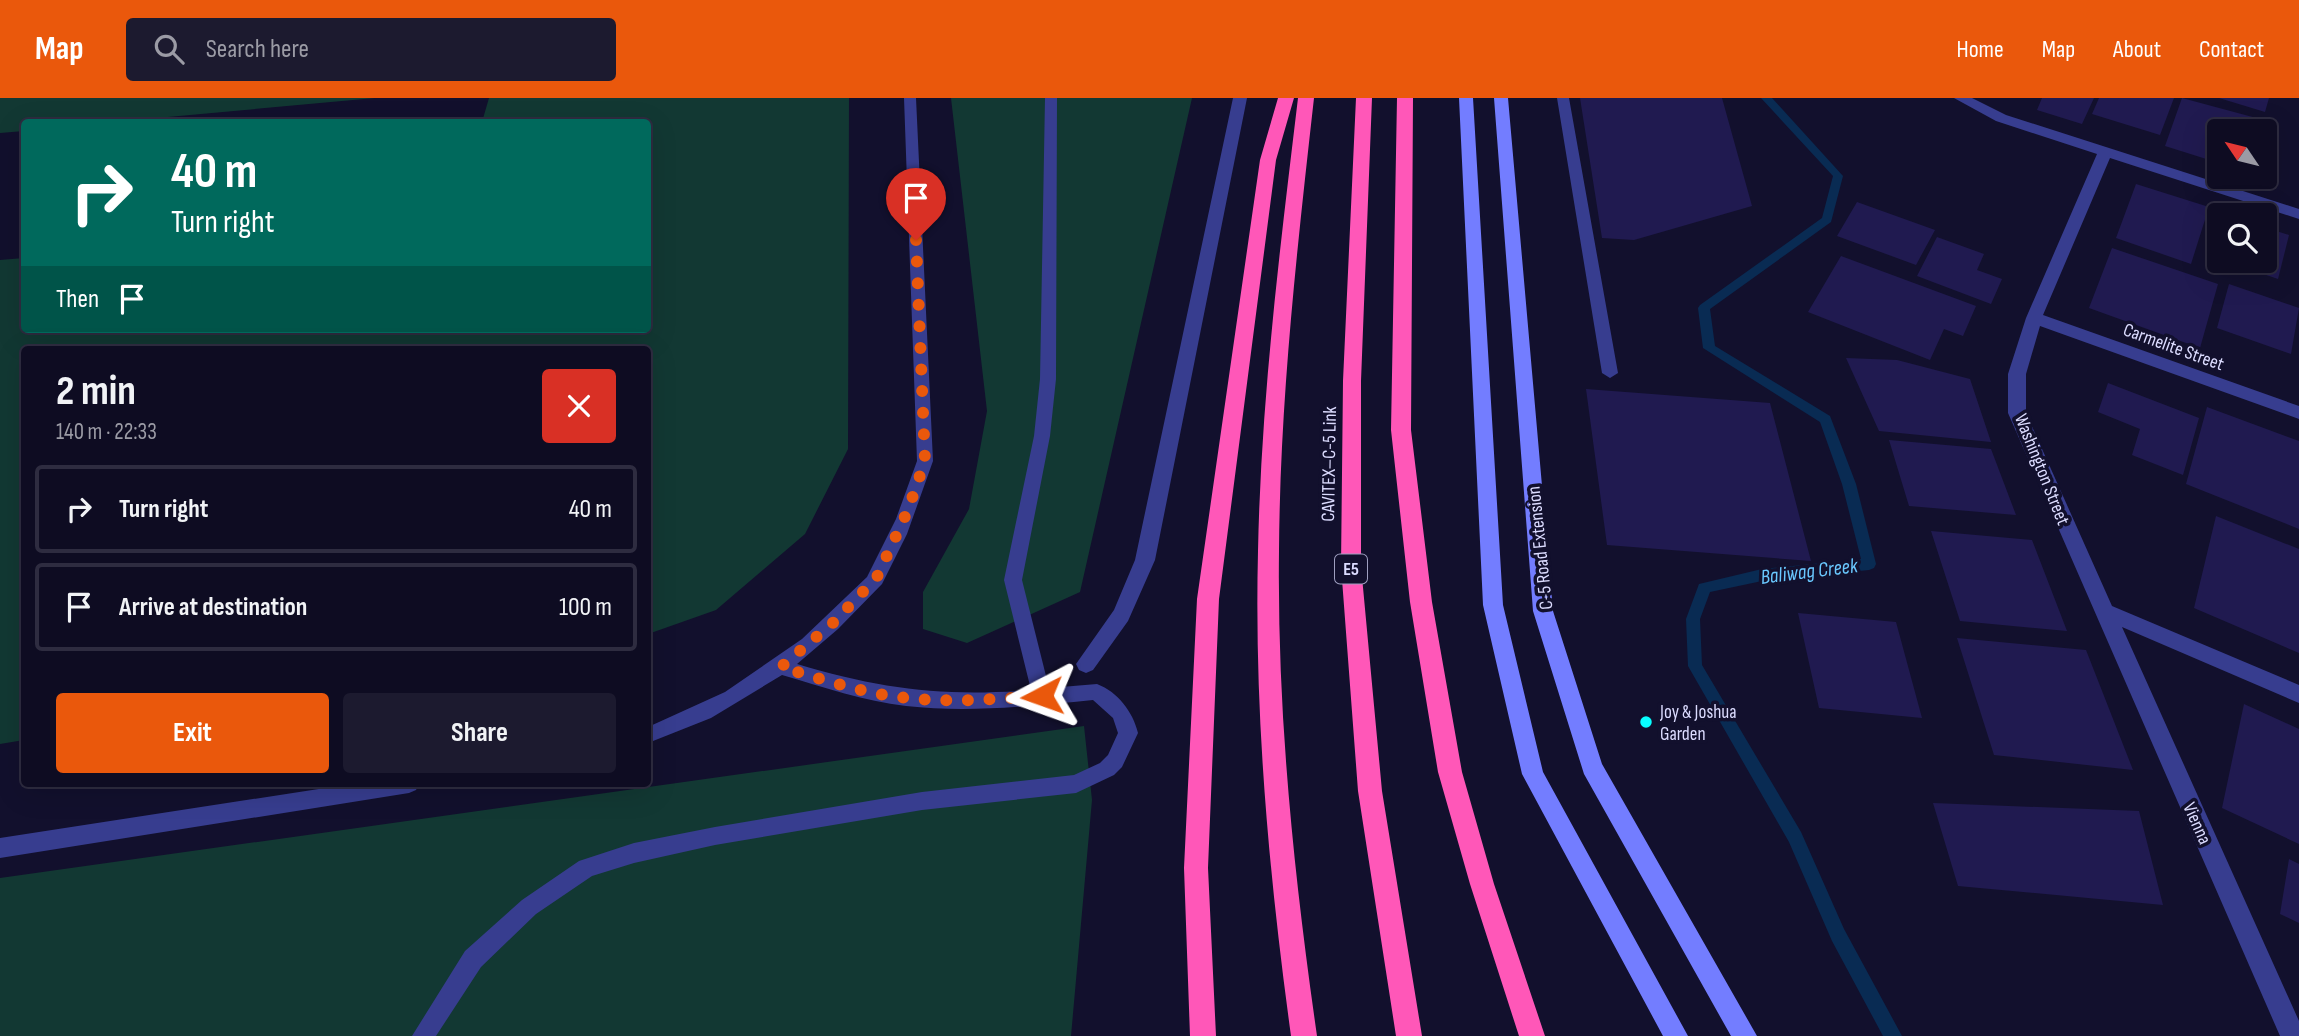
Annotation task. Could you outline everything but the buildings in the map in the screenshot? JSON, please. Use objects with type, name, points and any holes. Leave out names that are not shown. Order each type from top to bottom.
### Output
[{"type":"highway","points":[[1203,1036],[1196,868],[1208,599],[1268,160],[1286,98]]},
{"type":"highway","points":[[1304,1036],[1282,861],[1268,614],[1277,374],[1306,98]]},
{"type":"highway","name":"CAVITEX–C-5 Link","points":[[1364,98],[1352,381],[1350,566],[1370,791],[1409,1036]]},
{"type":"highway","points":[[1405,98],[1401,430],[1421,602],[1450,772],[1482,884],[1532,1036]]},
{"type":"main road","points":[[1466,98],[1493,606],[1533,774],[1676,1036]]},
{"type":"main road","name":"C-5 Road Extension","points":[[1501,98],[1543,611],[1592,767],[1745,1036]]},
{"type":"street","points":[[1086,664],[1113,631],[1129,605],[1145,560],[1240,98]]},
{"type":"street","points":[[1961,98],[2001,118],[2299,214]]},
{"type":"street","name":"Washington Street","points":[[2102,610],[2017,413],[2017,374],[2034,318],[2105,153]]},
{"type":"street","name":"Carmelite Street","points":[[2034,318],[2299,413]]},
{"type":"street","points":[[2102,610],[2299,694]]},
{"type":"street","name":"Vienna","points":[[2102,610],[2293,1036]]},
{"type":"lane","points":[[651,734],[676,726],[781,667],[834,622],[877,577],[908,510],[925,461],[910,98]]},
{"type":"lane","points":[[1042,696],[1013,580],[1042,436],[1048,379],[1051,98]]},
{"type":"lane","points":[[1563,98],[1610,373]]},
{"type":"lane","points":[[423,1036],[473,959],[529,907],[586,868],[634,853],[715,835],[922,801],[1076,784],[1107,769],[1115,761],[1128,733],[1125,719],[1111,701],[1097,692],[977,700],[906,698],[855,689],[781,667]]},
{"type":"lane","points":[[0,848],[390,787]]},
{"type":"green space","points":[[0,98],[375,98],[146,119],[21,119],[21,131],[0,133]]},
{"type":"green space","points":[[489,98],[849,98],[848,449],[805,534],[716,610],[651,633],[651,346],[21,346],[21,740],[0,744],[0,260],[21,258],[21,333],[651,333],[651,119],[483,119]]},
{"type":"green space","points":[[951,98],[1192,98],[1080,592],[967,643],[923,629],[923,592],[969,509],[987,411]]},
{"type":"green space","points":[[1084,726],[1092,800],[1071,1036],[0,1036],[0,878]]},
{"type":"waterway","name":"Baliwag Creek","points":[[1766,98],[1838,176],[1827,220],[1704,308],[1709,348],[1825,419],[1849,484],[1869,564],[1762,575],[1704,588],[1693,619],[1695,666],[1795,837],[1838,935],[1893,1036]]},
{"type":"place","name":"Joy & Joshua Garden","points":[[1646,722]]},
{"type":"route","points":[[916,240],[925,461],[908,510],[877,577],[834,622],[781,667],[855,689],[906,698],[977,700],[1042,696]]}]
